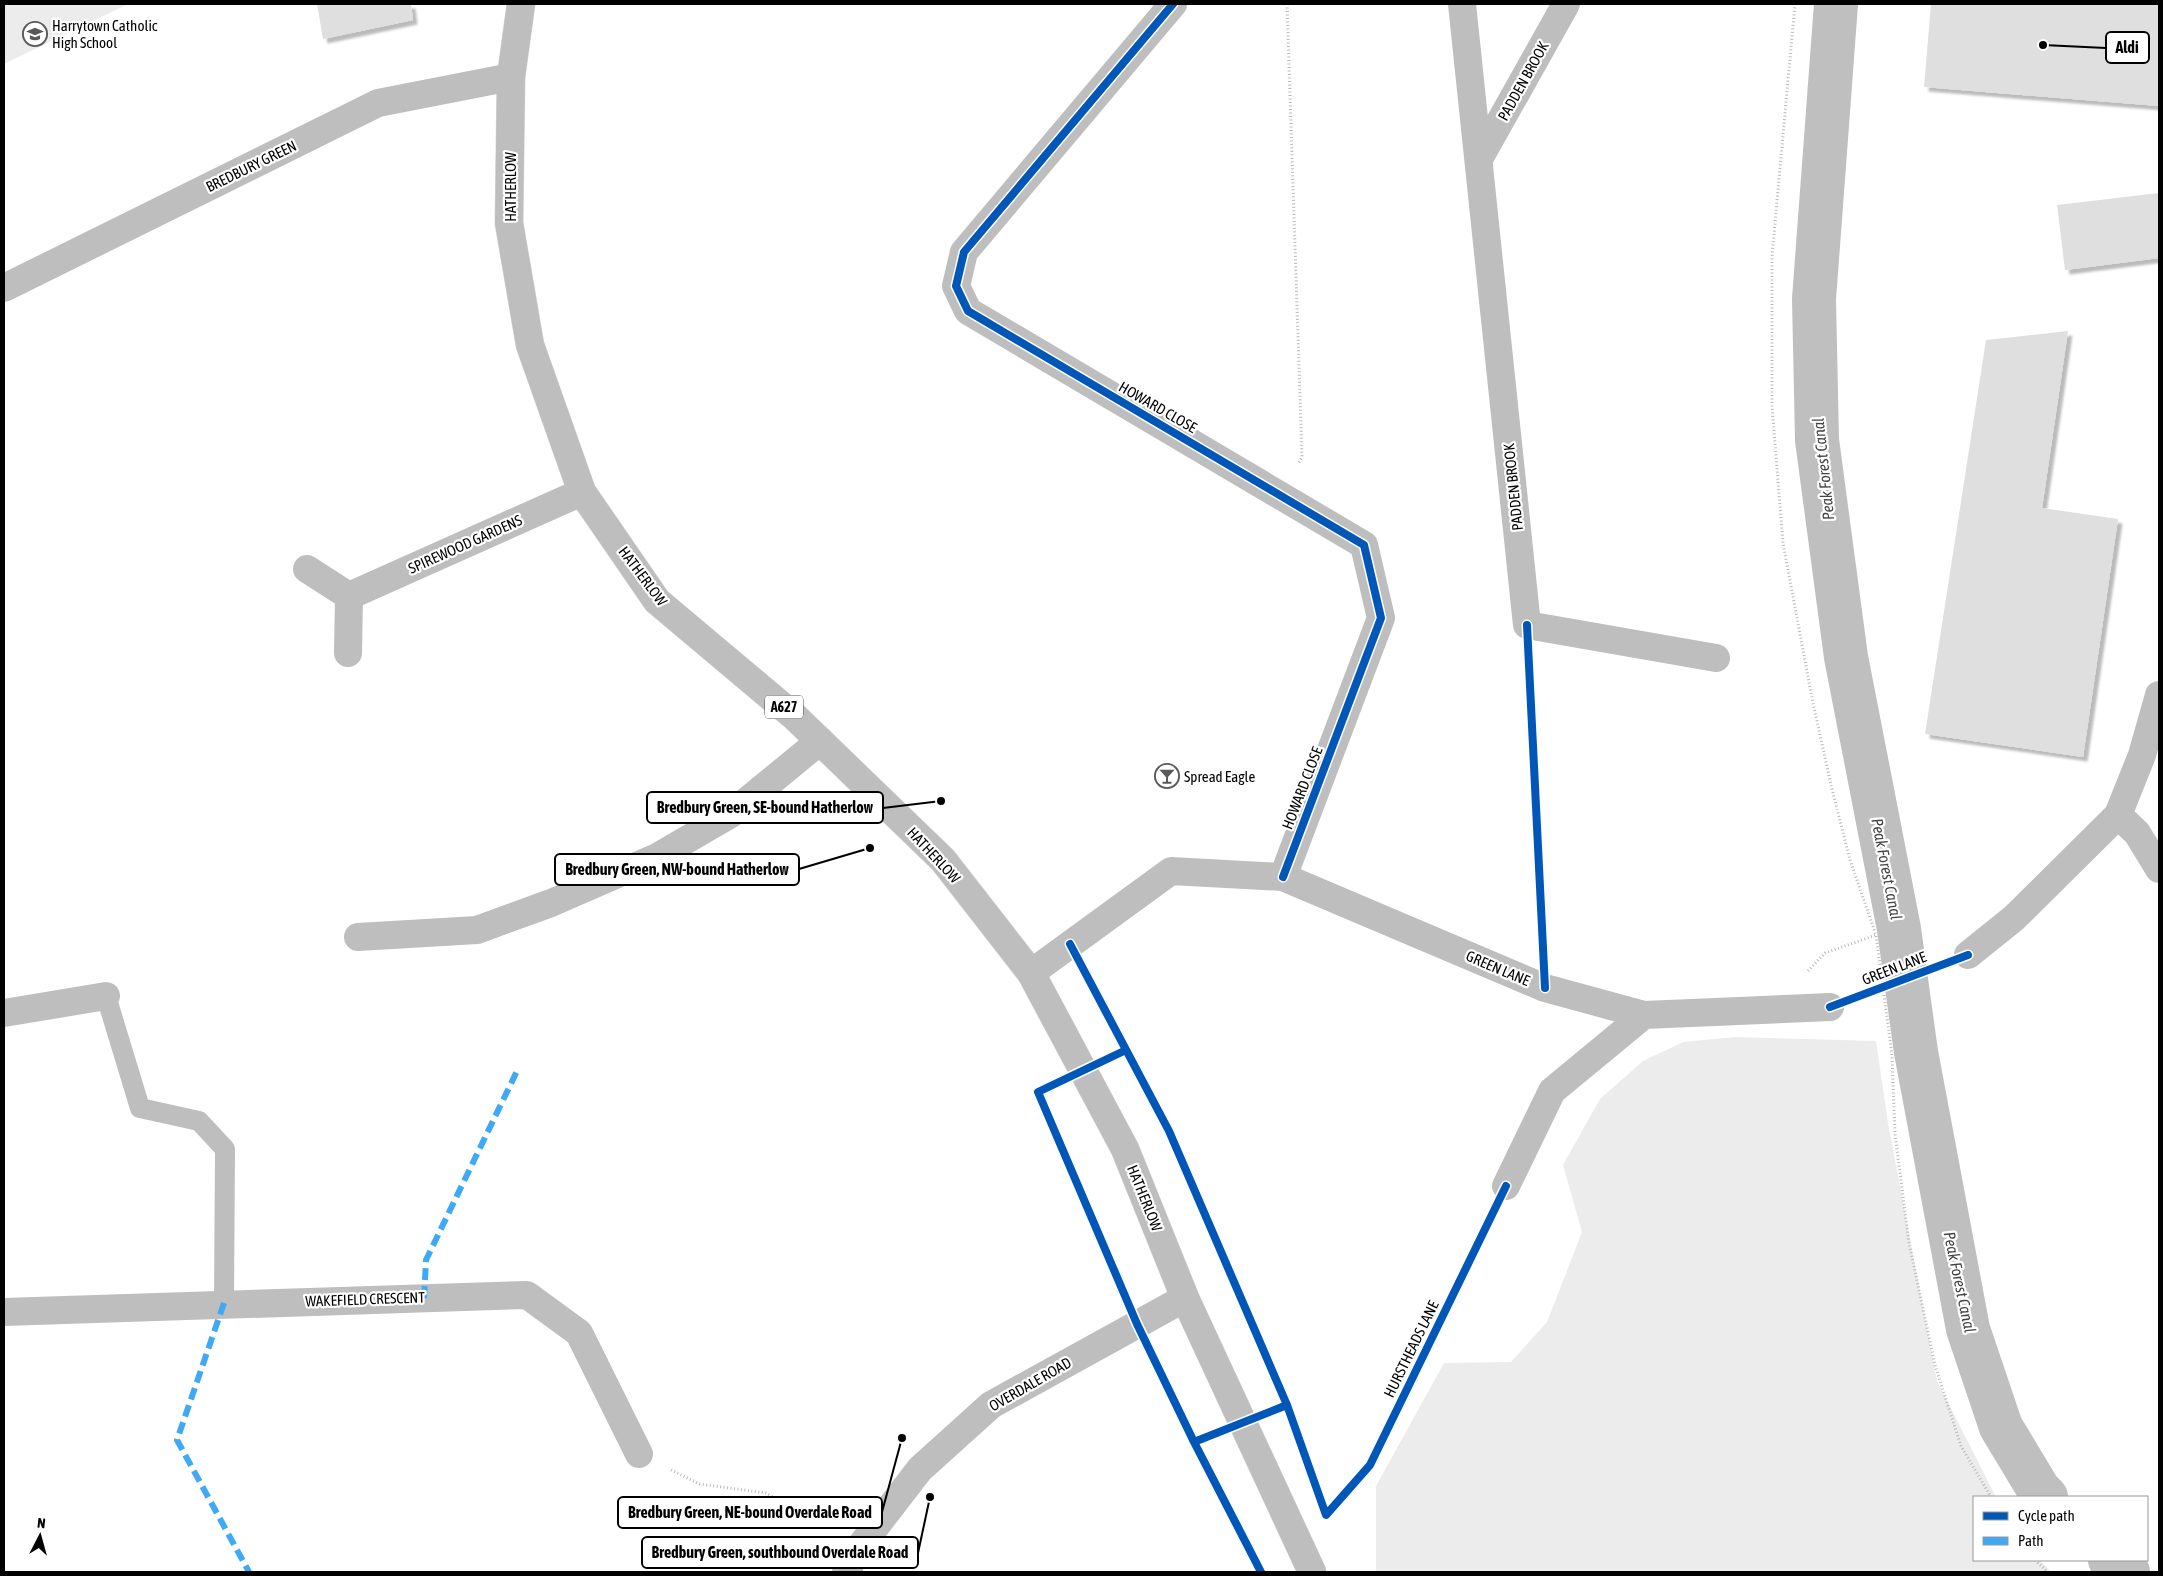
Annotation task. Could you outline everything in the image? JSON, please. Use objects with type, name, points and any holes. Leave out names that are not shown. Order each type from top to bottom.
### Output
[{"type":"street","name":"A627","points":[[511,77],[521,4]]},
{"type":"street","name":"HOWARD CLOSE","points":[[1173,4],[964,252],[956,286],[968,311],[1364,545],[1381,618],[1283,877]]},
{"type":"street","name":"PADDEN BROOK","points":[[1462,4],[1527,625],[1716,658]]},
{"type":"street","name":"PADDEN BROOK","points":[[1479,159],[1566,4]]},
{"type":"street","name":"BREDBURY GREEN","points":[[4,288],[378,103],[511,77]]},
{"type":"street","name":"HATHERLOW","points":[[511,77],[509,223],[526,326],[530,345],[582,492],[657,601],[795,717],[943,860],[1031,973],[1125,1149],[1185,1298],[1312,1572]]},
{"type":"street","name":"SPIREWOOD GARDENS","points":[[349,596],[582,492]]},
{"type":"street","points":[[307,569],[349,596],[348,653]]},
{"type":"street","points":[[1968,955],[2014,918],[2118,815],[2142,755],[2159,695]]},
{"type":"street","points":[[358,937],[477,930],[551,903],[657,857],[732,814],[820,741]]},
{"type":"street","points":[[2118,815],[2137,833],[2159,869]]},
{"type":"street","name":"GREEN LANE","points":[[1031,973],[1171,871],[1283,877],[1546,988],[1644,1015],[1830,1007]]},
{"type":"street","points":[[4,1013],[106,996]]},
{"type":"street","points":[[1506,1186],[1552,1091],[1644,1015]]},
{"type":"street","name":"WAKEFIELD CRESCENT","points":[[4,1312],[224,1303],[527,1295],[579,1333],[639,1454]]},
{"type":"street","name":"OVERDALE ROAD","points":[[846,1572],[859,1548],[920,1469],[990,1405],[1185,1298]]},
{"type":"lane","points":[[106,996],[140,1108],[199,1122],[225,1149],[224,1303]]},
{"type":"path","points":[[1281,496],[1302,457],[1286,4]]},
{"type":"path","points":[[1795,4],[1772,256],[1772,406],[1783,543],[1812,698],[1831,786],[1850,860],[1876,935],[1892,1055],[1895,1134],[1909,1243],[1935,1365],[1961,1446],[1990,1496]]},
{"type":"path","points":[[1773,1010],[1824,953],[1876,935]]},
{"type":"path","points":[[639,1454],[700,1484],[766,1493],[859,1548]]},
{"type":"path","points":[[2035,1561],[2048,1572]]},
{"type":"shaded area","name":"Harrytown Catholic High School","points":[[4,4],[128,4],[4,64]]},
{"type":"shaded area","points":[[1735,1037],[1876,1041],[1888,1123],[1937,1381],[1995,1496],[1973,1496],[1973,1561],[2041,1561],[2051,1572],[1376,1572],[1376,1486],[1444,1363],[1511,1362],[1547,1322],[1582,1232],[1563,1165],[1600,1099],[1643,1061],[1683,1042]]},
{"type":"building","points":[[317,4],[411,4],[413,20],[323,39]]},
{"type":"building","points":[[1931,4],[2159,4],[2159,106],[1924,87]]},
{"type":"building","points":[[2159,193],[2159,258],[2065,270],[2057,205]]},
{"type":"building","points":[[2068,331],[2042,508],[2118,519],[2083,757],[1925,734],[1986,340]]},
{"type":"waterway","name":"Peak Forest Canal","points":[[1836,4],[1814,299],[1817,440],[1846,657],[1899,929],[1916,1052],[1968,1329],[2001,1427],[2039,1490],[2045,1496]]},
{"type":"waterway","name":"Peak Forest Canal","points":[[2112,1561],[2128,1572]]},
{"type":"marked path","points":[[424,1298],[426,1260],[518,1069]]},
{"type":"marked path","points":[[224,1303],[177,1440],[249,1572]]},
{"type":"cycle path","points":[[1173,4],[964,252],[956,286],[968,311],[1364,545],[1381,618],[1283,877]]},
{"type":"cycle path","points":[[1527,625],[1545,988]]},
{"type":"cycle path","name":"HURSTHEADS LANE","points":[[1070,944],[1169,1131],[1287,1405],[1326,1515],[1370,1465],[1506,1186]]},
{"type":"cycle path","points":[[1830,1007],[1968,955]]},
{"type":"cycle path","points":[[1126,1050],[1038,1092],[1137,1324],[1194,1442],[1261,1572]]},
{"type":"cycle path","points":[[1194,1442],[1287,1405]]},
{"type":"place","name":"Harrytown Catholic High School","points":[[35,34]]},
{"type":"place","name":"Aldi","points":[[2043,45]]},
{"type":"place","name":"Spread Eagle","points":[[1167,776]]},
{"type":"place","name":"Bredbury Green, SE-bound Hatherlow","points":[[941,801]]},
{"type":"place","name":"Bredbury Green, NW-bound Hatherlow","points":[[870,848]]},
{"type":"place","name":"Bredbury Green, NE-bound Overdale Road","points":[[902,1438]]},
{"type":"place","name":"Bredbury Green, southbound Overdale Road","points":[[930,1497]]}]
